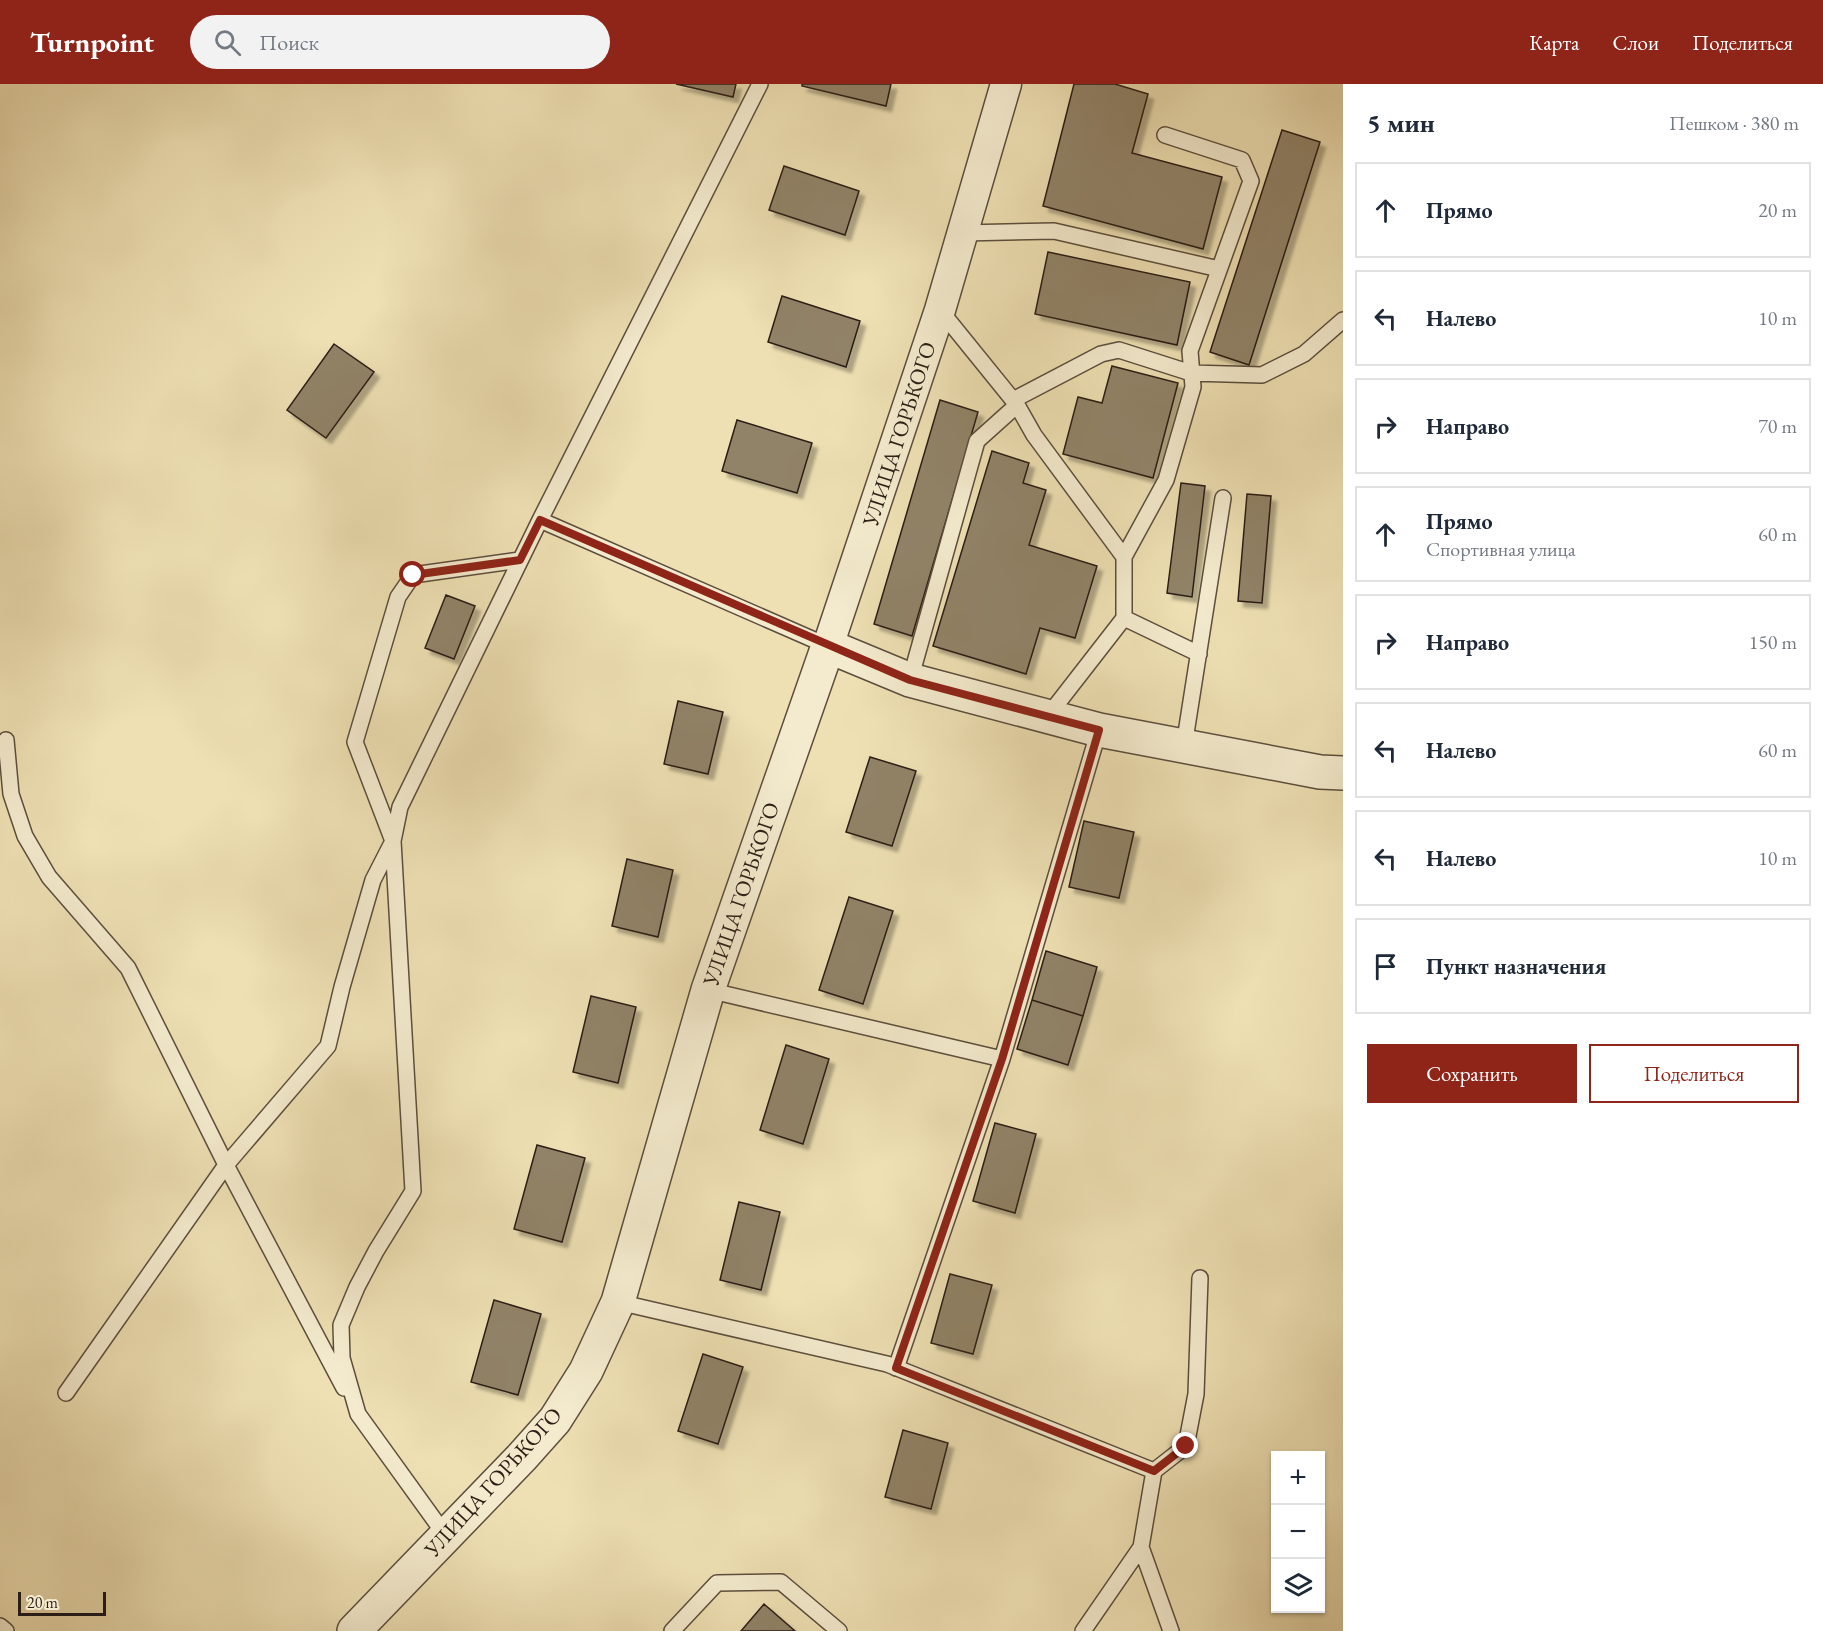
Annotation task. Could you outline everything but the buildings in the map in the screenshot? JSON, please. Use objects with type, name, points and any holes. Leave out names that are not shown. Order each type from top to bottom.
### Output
[{"type":"street","name":"УЛИЦА ГОРЬКОГО","points":[[354,1631],[555,1420],[586,1371],[618,1302],[708,990],[828,646],[940,310],[1006,84]]},
{"type":"street","points":[[828,646],[910,680],[1099,730],[1320,772],[1343,773]]},
{"type":"lane","points":[[358,1414],[342,1358],[341,1325],[376,1251],[413,1191],[393,841],[400,807],[520,560],[760,84]]},
{"type":"lane","points":[[1047,717],[1124,618],[1124,557],[1166,480],[1193,387],[1190,351],[1251,181],[1242,160],[1165,135]]},
{"type":"lane","points":[[962,233],[1054,231],[1219,269]]},
{"type":"lane","points":[[940,310],[1015,402],[1040,444],[1124,557]]},
{"type":"lane","points":[[910,680],[977,441],[1015,402],[1101,354],[1119,350],[1191,373],[1262,375],[1304,354],[1343,320]]},
{"type":"lane","points":[[1184,746],[1223,498]]},
{"type":"lane","points":[[540,520],[828,646]]},
{"type":"lane","points":[[66,1393],[226,1165],[328,1046],[342,987],[373,880],[393,841],[355,742],[398,597],[413,575],[520,560]]},
{"type":"lane","points":[[1124,618],[1199,654]]},
{"type":"lane","points":[[896,1368],[1002,1059],[1099,730]]},
{"type":"lane","points":[[6,740],[11,794],[25,836],[49,877],[128,968],[226,1165],[358,1414],[446,1536]]},
{"type":"lane","points":[[708,990],[1002,1059]]},
{"type":"lane","points":[[1083,1631],[1141,1547],[1154,1471],[1186,1446],[1196,1394],[1200,1278]]},
{"type":"lane","points":[[618,1302],[887,1364],[1154,1471]]},
{"type":"lane","points":[[1141,1547],[1171,1631]]},
{"type":"lane","points":[[672,1631],[717,1583],[781,1582],[839,1631]]},
{"type":"lane","points":[[0,1626],[6,1631]]},
{"type":"route","points":[[413,575],[520,560],[540,520],[910,680],[1099,730],[1002,1059],[896,1368],[1154,1471],[1186,1446]]}]
